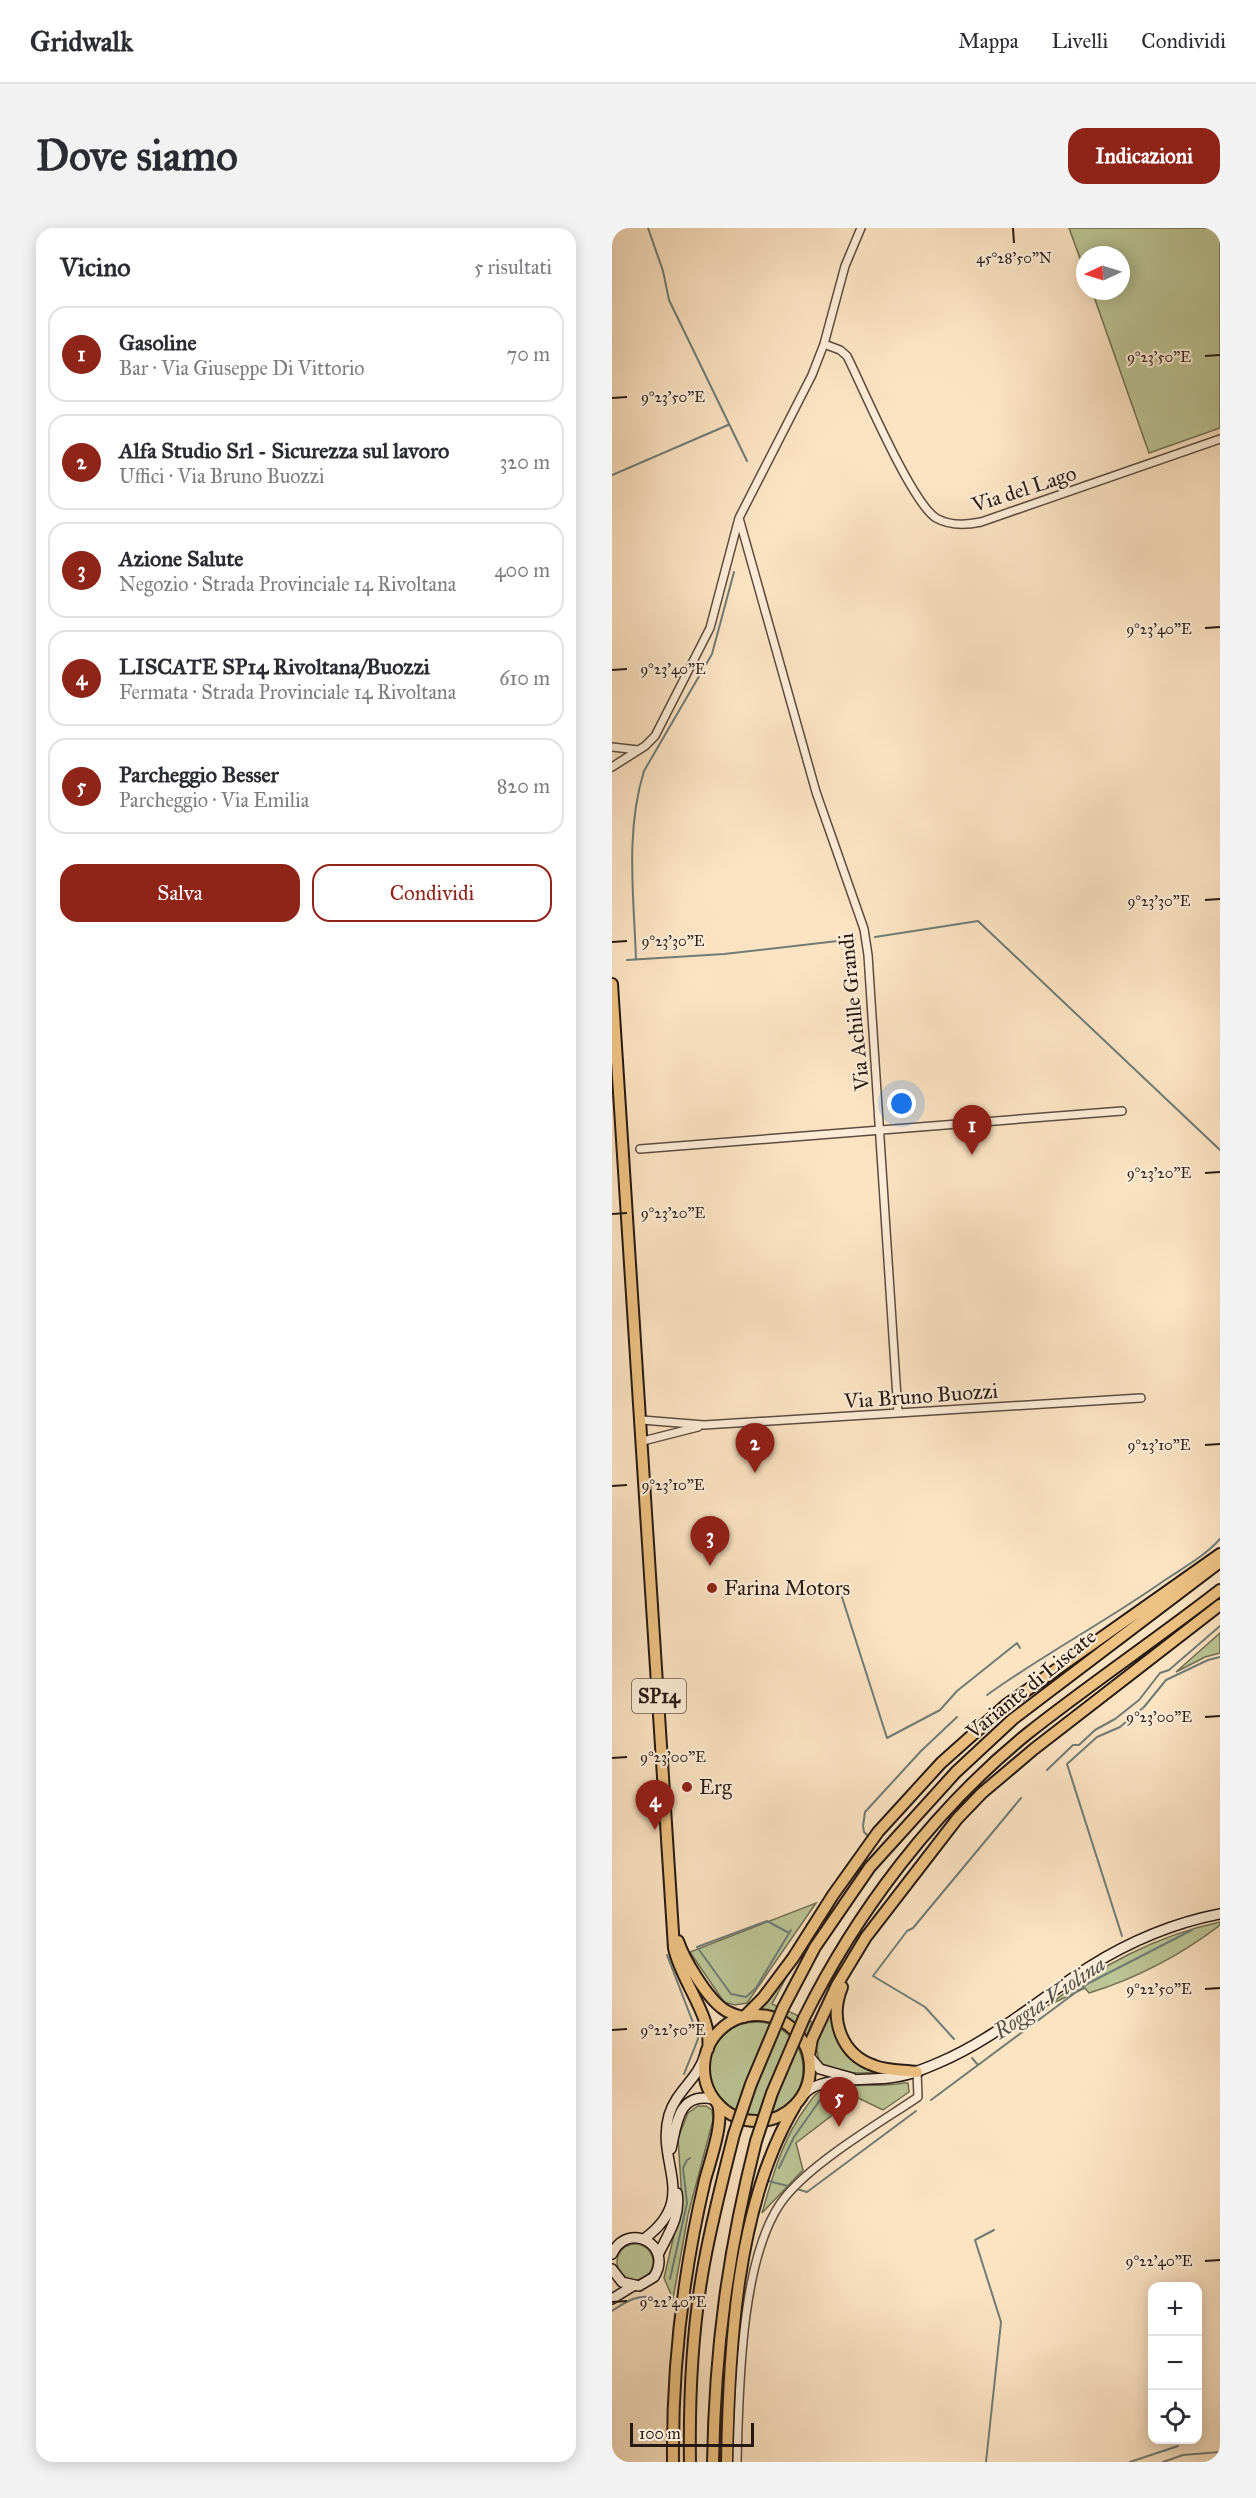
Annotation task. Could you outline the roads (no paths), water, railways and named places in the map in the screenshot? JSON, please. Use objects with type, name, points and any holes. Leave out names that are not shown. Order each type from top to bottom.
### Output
[{"type":"main road","name":"SP14","points":[[612,984],[642,1420],[672,1923],[677,1963],[707,2028],[707,2052]]},
{"type":"main road","points":[[644,2239],[667,2218],[672,2202],[667,2126],[669,2113],[680,2093],[701,2068],[707,2052],[722,2028],[744,2017],[764,1998],[872,1840],[941,1763],[1006,1705],[1220,1554]]},
{"type":"main road","name":"Variante di Liscate","points":[[690,2462],[691,2379],[702,2281],[734,2133],[751,2084],[783,2008],[815,1947],[880,1853],[956,1772],[1007,1724],[1220,1562]]},
{"type":"main road","name":"Variante di Liscate","points":[[713,2462],[714,2388],[720,2324],[737,2217],[756,2141],[772,2093],[804,2018],[834,1960],[863,1915],[907,1857],[971,1787],[1026,1735],[1220,1590]]},
{"type":"main road","points":[[803,2096],[810,2075],[811,2042],[837,1985],[876,1923],[957,1820],[982,1793],[1034,1749],[1220,1605]]},
{"type":"main road","points":[[727,2462],[734,2325],[749,2234],[766,2166],[795,2106],[809,2089],[823,2083],[892,2078],[916,2072],[952,2057],[1012,2021],[1088,1968],[1125,1947],[1173,1927],[1220,1914]]},
{"type":"main road","name":"SP14","points":[[672,1923],[687,1960],[715,2001],[727,2012],[744,2017]]},
{"type":"main road","points":[[876,1923],[840,1990],[837,2006],[838,2026],[848,2048],[865,2062],[881,2068],[916,2072]]},
{"type":"main road","points":[[744,2017],[764,2016],[785,2023],[800,2038],[816,2066],[824,2071],[863,2080]]},
{"type":"main road","points":[[673,2462],[675,2376],[685,2278],[716,2135],[719,2111],[705,2079],[707,2052]]},
{"type":"main road","points":[[669,2154],[678,2121],[686,2104],[695,2098],[715,2102],[734,2116],[754,2122],[777,2118],[795,2106]]},
{"type":"main road","points":[[658,2255],[677,2215],[677,2197],[672,2179]]},
{"type":"main road","points":[[612,2252],[619,2243],[627,2239],[644,2239],[651,2244],[658,2255],[659,2267],[654,2277],[645,2284],[633,2286],[612,2299]]},
{"type":"main road","points":[[612,2271],[622,2282],[633,2286]]},
{"type":"street","points":[[612,767],[650,742],[661,727],[708,633],[716,611],[739,518],[803,394],[824,344],[844,266],[861,228]]},
{"type":"street","name":"Via del Lago","points":[[824,344],[840,350],[847,356],[917,498],[936,517],[946,522],[960,525],[981,522],[1220,440]]},
{"type":"street","name":"Via Achille Grandi","points":[[739,518],[816,792],[864,929],[881,1129],[898,1413]]},
{"type":"street","points":[[612,747],[632,751],[640,749]]},
{"type":"street","points":[[640,1149],[1122,1111]]},
{"type":"street","name":"Via Bruno Buozzi","points":[[642,1420],[704,1425],[1141,1398]]},
{"type":"street","name":"Via Bruno Buozzi","points":[[643,1441],[704,1425]]},
{"type":"street","points":[[737,2462],[742,2356],[755,2262],[767,2227],[789,2192],[820,2164],[918,2097],[916,2072]]},
{"type":"waterway","points":[[648,228],[663,271],[669,300],[747,461]]},
{"type":"waterway","points":[[612,475],[728,425]]},
{"type":"waterway","points":[[636,960],[632,865],[634,817],[638,794],[644,771],[712,654],[734,572]]},
{"type":"waterway","points":[[875,937],[978,921],[1220,1150]]},
{"type":"waterway","points":[[627,960],[724,954],[855,939]]},
{"type":"waterway","points":[[987,1695],[1121,1610],[1208,1551],[1220,1539]]},
{"type":"waterway","points":[[807,1594],[841,1594],[887,1738],[940,1710],[957,1691],[1017,1643],[1020,1648]]},
{"type":"waterway","points":[[1047,1770],[1073,1745],[1079,1745],[1095,1730],[1115,1719],[1139,1700],[1160,1673],[1169,1670],[1220,1626]]},
{"type":"waterway","points":[[1122,1936],[1067,1764],[1097,1737],[1120,1727],[1144,1707],[1166,1680],[1208,1660],[1220,1657]]},
{"type":"waterway","points":[[868,1836],[863,1826],[865,1812],[921,1751],[957,1717]]},
{"type":"waterway","points":[[954,2039],[925,2007],[873,1976],[907,1931],[913,1928],[1021,1798]]},
{"type":"waterway","points":[[789,1933],[767,1921],[697,1947],[731,1994],[746,1997],[756,1988],[791,1930]]},
{"type":"waterway","name":"Roggia Violina","points":[[931,2100],[1087,1984],[1192,1930]]},
{"type":"waterway","points":[[667,1955],[698,2039],[684,2074]]},
{"type":"waterway","points":[[972,2058],[978,2065]]},
{"type":"waterway","points":[[779,2168],[794,2137],[820,2100]]},
{"type":"waterway","name":"Roggia Violina","points":[[797,2189],[807,2192],[916,2111]]},
{"type":"waterway","name":"Roggia Violina","points":[[670,2279],[687,2203],[683,2168],[690,2158]]},
{"type":"waterway","name":"Roggia Violina","points":[[768,2181],[792,2187]]},
{"type":"waterway","points":[[986,2462],[1001,2322],[975,2240],[994,2230]]},
{"type":"waterway","name":"Roggia Violina","points":[[612,2311],[637,2298],[653,2298]]},
{"type":"waterway","points":[[1130,2462],[1178,2446]]},
{"type":"waterway","points":[[1163,2462],[1183,2455],[1220,2452]]},
{"type":"place","name":"Gasoline","points":[[972,1155]]},
{"type":"place","name":"Alfa Studio Srl - Sicurezza sul lavoro","points":[[755,1473]]},
{"type":"place","name":"Azione Salute","points":[[710,1566]]},
{"type":"place","name":"Farina Motors","points":[[712,1588]]},
{"type":"place","name":"Erg","points":[[687,1787]]},
{"type":"place","name":"LISCATE SP14 Rivoltana/Buozzi","points":[[655,1830]]},
{"type":"place","name":"Parcheggio Besser","points":[[839,2127]]}]
